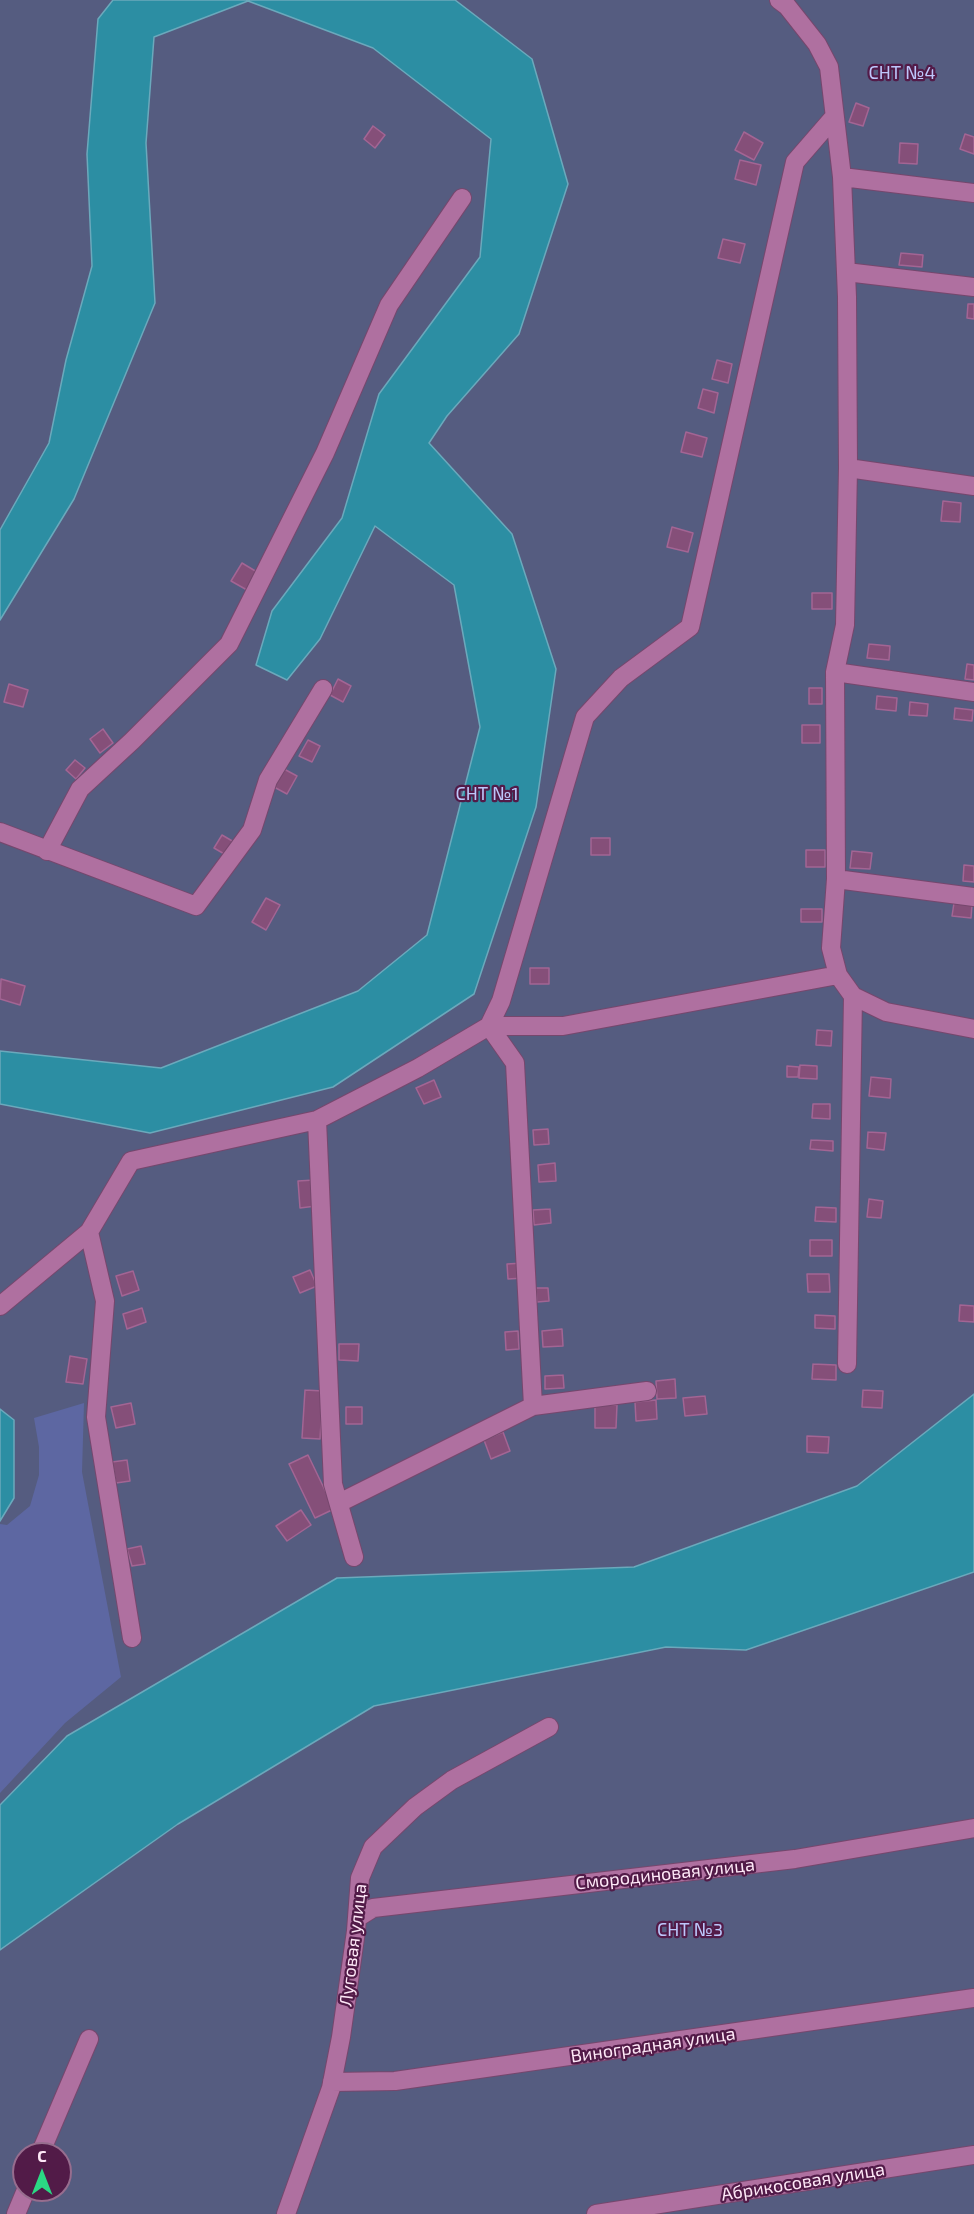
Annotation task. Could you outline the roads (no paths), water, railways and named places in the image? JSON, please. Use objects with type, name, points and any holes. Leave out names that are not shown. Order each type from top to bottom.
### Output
[{"type":"street","points":[[779,0],[787,6],[817,45],[828,67],[842,177],[846,272],[848,468],[845,625],[836,672],[836,879],[831,948],[838,975],[853,996],[886,1012],[974,1029]]},
{"type":"street","points":[[489,1026],[501,1001],[585,717],[621,678],[690,627],[795,162],[834,117]]},
{"type":"street","points":[[842,177],[974,193]]},
{"type":"street","points":[[47,851],[80,789],[132,741],[229,644],[325,453],[389,305],[462,198]]},
{"type":"street","points":[[846,272],[974,287]]},
{"type":"street","points":[[848,468],[974,486]]},
{"type":"street","points":[[836,672],[974,692]]},
{"type":"street","points":[[0,832],[196,906],[252,830],[268,780],[322,689]]},
{"type":"street","points":[[836,879],[974,897]]},
{"type":"street","points":[[0,1306],[88,1232],[131,1161],[317,1120],[418,1068],[489,1026],[563,1026],[838,975]]},
{"type":"street","points":[[847,1364],[853,996]]},
{"type":"street","points":[[489,1026],[515,1063],[533,1406]]},
{"type":"street","points":[[317,1120],[333,1484],[354,1557]]},
{"type":"street","points":[[88,1232],[105,1301],[96,1417],[132,1638]]},
{"type":"street","points":[[339,1503],[533,1406],[647,1391]]},
{"type":"street","name":"Луговая улица","points":[[286,2214],[332,2082],[341,2037],[360,1878],[374,1847],[415,1807],[452,1780],[549,1727]]},
{"type":"street","name":"Смородиновая улица","points":[[357,1918],[373,1908],[795,1859],[974,1828]]},
{"type":"street","name":"Виноградная улица","points":[[332,2082],[395,2081],[974,1998]]},
{"type":"street","points":[[45,2142],[89,2039]]},
{"type":"street","name":"Абрикосовая улица","points":[[596,2214],[974,2155]]},
{"type":"park label","name":"СНТ №4","points":[[902,73]]},
{"type":"park label","name":"СНТ №1","points":[[487,794]]},
{"type":"park label","name":"СНТ №3","points":[[690,1930]]}]
